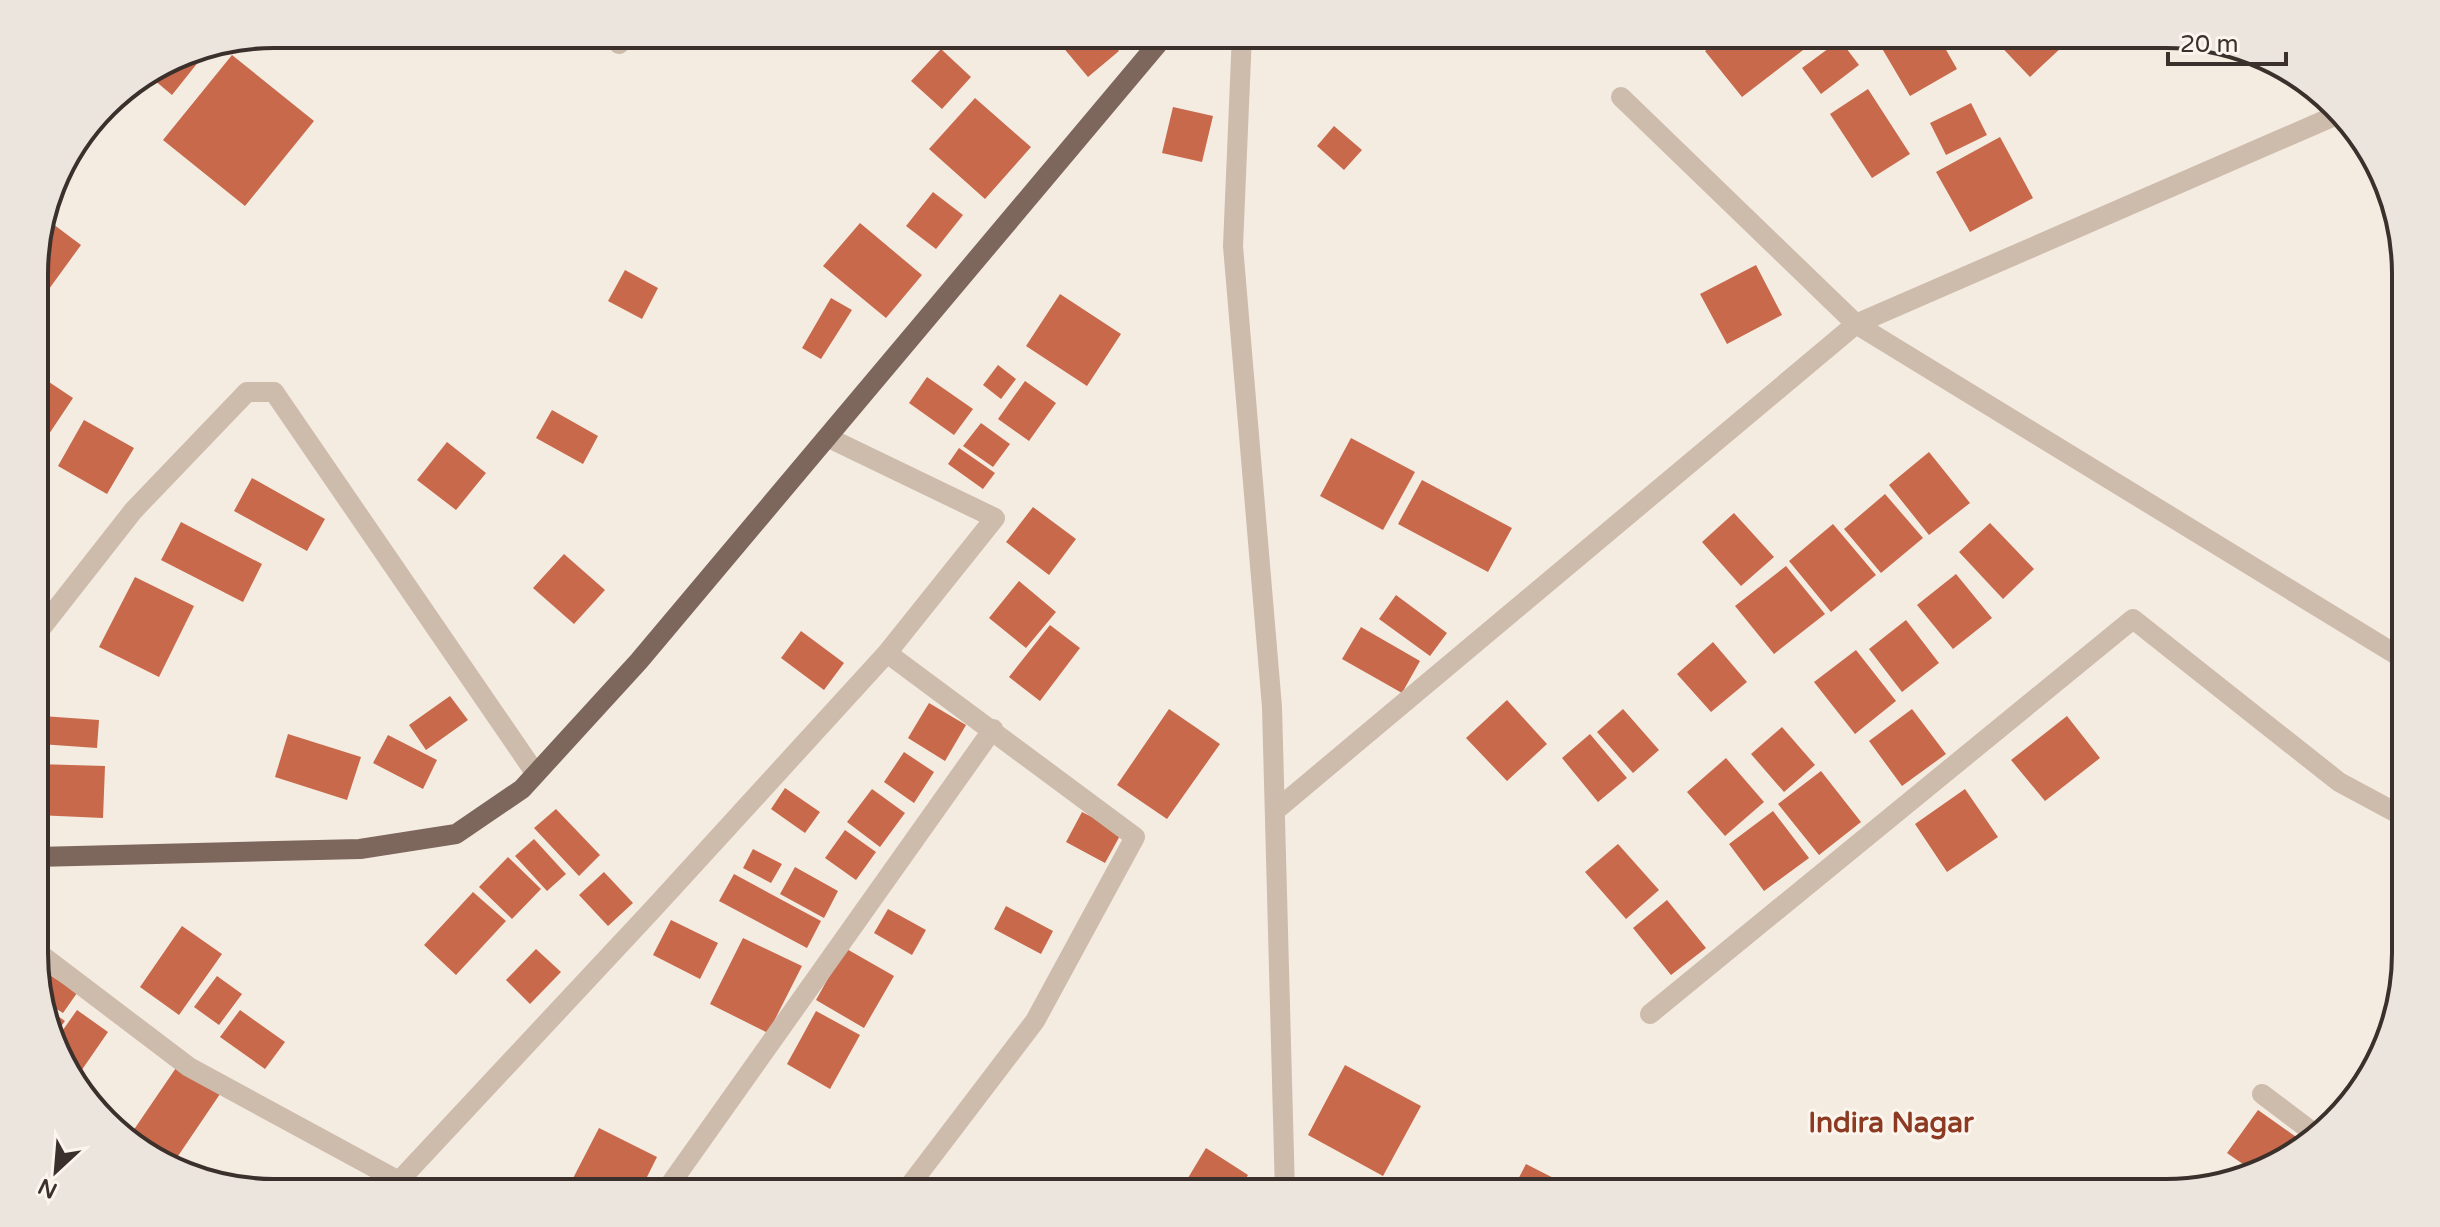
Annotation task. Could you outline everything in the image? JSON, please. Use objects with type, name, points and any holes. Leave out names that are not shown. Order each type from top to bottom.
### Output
[{"type":"main road","points":[[48,857],[360,849],[456,834],[522,789],[639,661],[829,438],[1152,48]]},
{"type":"street","points":[[1241,48],[1233,246],[1271,691],[1285,1179]]},
{"type":"street","points":[[1621,97],[1856,324],[2392,652]]},
{"type":"street","points":[[1276,810],[1856,324],[2330,118]]},
{"type":"street","points":[[48,619],[133,511],[247,392],[274,392],[536,774]]},
{"type":"street","points":[[403,1179],[887,653],[995,518],[829,438]]},
{"type":"street","points":[[1650,1014],[2133,619],[2339,782],[2392,810]]},
{"type":"street","points":[[887,653],[1135,837],[1035,1021],[915,1179]]},
{"type":"street","points":[[674,1179],[993,729]]},
{"type":"street","points":[[49,960],[189,1067],[382,1179]]},
{"type":"street","points":[[2262,1094],[2308,1128]]},
{"type":"building","points":[[1064,48],[1117,48],[1119,51],[1088,77]]},
{"type":"building","points":[[1709,48],[1806,48],[1742,97],[1705,51]]},
{"type":"building","points":[[1829,48],[1846,48],[1859,65],[1821,94],[1802,68]]},
{"type":"building","points":[[1882,48],[1945,48],[1957,69],[1910,96]]},
{"type":"building","points":[[2002,48],[2061,48],[2030,77]]},
{"type":"building","points":[[941,49],[971,77],[942,109],[911,81]]},
{"type":"building","points":[[232,55],[314,121],[245,206],[163,140]]},
{"type":"building","points":[[199,61],[172,95],[156,81]]},
{"type":"building","points":[[1868,89],[1910,154],[1872,178],[1830,114]]},
{"type":"building","points":[[975,98],[1031,147],[985,199],[929,149]]},
{"type":"building","points":[[1971,103],[1987,135],[1946,155],[1930,123]]},
{"type":"building","points":[[1173,107],[1213,116],[1202,162],[1162,153]]},
{"type":"building","points":[[1334,126],[1362,150],[1344,170],[1317,146]]},
{"type":"building","points":[[2000,137],[2033,198],[1970,232],[1936,172]]},
{"type":"building","points":[[933,192],[963,215],[936,249],[906,226]]},
{"type":"building","points":[[860,223],[922,275],[886,318],[823,266]]},
{"type":"building","points":[[54,225],[81,245],[48,290],[48,259]]},
{"type":"building","points":[[1756,265],[1782,315],[1727,344],[1700,294]]},
{"type":"building","points":[[625,270],[658,288],[642,319],[608,301]]},
{"type":"building","points":[[1060,294],[1121,334],[1087,386],[1026,346]]},
{"type":"building","points":[[831,298],[852,310],[821,359],[802,348]]},
{"type":"building","points":[[998,365],[1016,379],[1001,399],[983,385]]},
{"type":"building","points":[[927,377],[973,409],[954,435],[909,403]]},
{"type":"building","points":[[1025,381],[1056,403],[1029,441],[998,419]]},
{"type":"building","points":[[48,384],[73,398],[48,436]]},
{"type":"building","points":[[552,410],[598,436],[583,464],[536,438]]},
{"type":"building","points":[[84,420],[134,448],[107,494],[58,466]]},
{"type":"building","points":[[981,423],[1010,444],[993,467],[963,446]]},
{"type":"building","points":[[1351,438],[1415,472],[1383,530],[1320,496]]},
{"type":"building","points":[[447,442],[486,473],[456,510],[417,480]]},
{"type":"building","points":[[959,448],[995,473],[983,489],[948,464]]},
{"type":"building","points":[[1929,452],[1970,503],[1929,535],[1889,485]]},
{"type":"building","points":[[252,478],[325,519],[307,551],[234,511]]},
{"type":"building","points":[[1422,480],[1512,528],[1488,572],[1398,524]]},
{"type":"building","points":[[1885,494],[1923,538],[1881,573],[1844,529]]},
{"type":"building","points":[[1033,507],[1076,539],[1049,575],[1006,542]]},
{"type":"building","points":[[1734,513],[1774,557],[1741,586],[1702,542]]},
{"type":"building","points":[[181,522],[262,564],[243,602],[161,560]]},
{"type":"building","points":[[1990,523],[2034,569],[2003,599],[1959,552]]},
{"type":"building","points":[[1833,524],[1876,575],[1831,612],[1789,561]]},
{"type":"building","points":[[564,554],[605,590],[574,624],[533,588]]},
{"type":"building","points":[[1786,566],[1825,614],[1774,654],[1735,606]]},
{"type":"building","points":[[1956,574],[1992,618],[1953,649],[1917,605]]},
{"type":"building","points":[[135,577],[194,606],[159,677],[99,647]]},
{"type":"building","points":[[1019,581],[1056,612],[1026,648],[989,618]]},
{"type":"building","points":[[1396,595],[1447,633],[1430,656],[1379,619]]},
{"type":"building","points":[[1906,620],[1939,663],[1902,692],[1869,649]]},
{"type":"building","points":[[1050,625],[1080,648],[1040,701],[1009,677]]},
{"type":"building","points":[[1361,627],[1420,661],[1402,693],[1342,659]]},
{"type":"building","points":[[801,631],[844,663],[824,690],[781,658]]},
{"type":"building","points":[[1713,642],[1747,682],[1711,712],[1677,674]]},
{"type":"building","points":[[1856,650],[1896,701],[1855,734],[1814,682]]},
{"type":"building","points":[[450,696],[468,720],[426,750],[409,725]]},
{"type":"building","points":[[1507,700],[1547,744],[1507,781],[1466,738]]},
{"type":"building","points":[[929,703],[966,725],[945,761],[908,738]]},
{"type":"building","points":[[1169,709],[1220,744],[1167,819],[1117,785]]},
{"type":"building","points":[[1623,709],[1659,750],[1633,773],[1597,732]]},
{"type":"building","points":[[1912,709],[1946,754],[1902,786],[1869,741]]},
{"type":"building","points":[[48,716],[99,720],[97,748],[48,745]]},
{"type":"building","points":[[2067,716],[2100,758],[2045,801],[2011,760]]},
{"type":"building","points":[[1782,727],[1815,765],[1784,792],[1751,754]]},
{"type":"building","points":[[288,734],[361,757],[347,800],[275,777]]},
{"type":"building","points":[[1590,734],[1627,778],[1598,802],[1562,758]]},
{"type":"building","points":[[388,735],[437,760],[423,789],[373,763]]},
{"type":"building","points":[[904,752],[934,772],[914,803],[884,782]]},
{"type":"building","points":[[1726,758],[1764,802],[1725,836],[1687,792]]},
{"type":"building","points":[[48,764],[105,766],[103,818],[48,816]]},
{"type":"building","points":[[1821,771],[1861,822],[1819,855],[1778,804]]},
{"type":"building","points":[[785,788],[820,812],[805,833],[771,809]]},
{"type":"building","points":[[872,789],[905,813],[880,847],[847,822]]},
{"type":"building","points":[[1965,789],[1998,837],[1947,872],[1915,824]]},
{"type":"building","points":[[556,809],[600,855],[579,876],[534,828]]},
{"type":"building","points":[[1773,811],[1809,858],[1764,891],[1729,844]]},
{"type":"building","points":[[1082,812],[1122,832],[1105,863],[1066,842]]},
{"type":"building","points":[[845,830],[876,852],[856,880],[825,858]]},
{"type":"building","points":[[534,839],[566,874],[547,891],[515,856]]},
{"type":"building","points":[[1618,844],[1659,890],[1626,919],[1585,872]]},
{"type":"building","points":[[753,849],[782,864],[771,883],[743,868]]},
{"type":"building","points":[[508,857],[541,889],[512,919],[479,887]]},
{"type":"building","points":[[795,867],[838,891],[824,918],[780,894]]},
{"type":"building","points":[[604,872],[633,903],[608,926],[579,895]]},
{"type":"building","points":[[734,874],[821,921],[807,948],[719,901]]},
{"type":"building","points":[[473,892],[506,921],[456,975],[424,945]]},
{"type":"building","points":[[1667,900],[1706,948],[1671,975],[1633,928]]},
{"type":"building","points":[[1006,906],[1053,931],[1041,954],[994,929]]},
{"type":"building","points":[[888,909],[926,930],[912,955],[874,933]]},
{"type":"building","points":[[671,920],[718,943],[700,979],[653,955]]},
{"type":"building","points":[[182,926],[222,954],[179,1015],[140,987]]},
{"type":"building","points":[[743,938],[802,966],[768,1033],[710,1004]]},
{"type":"building","points":[[845,948],[894,976],[864,1028],[816,1000]]},
{"type":"building","points":[[536,949],[561,972],[530,1004],[506,980]]},
{"type":"building","points":[[49,975],[77,993],[63,1013],[55,1008]]},
{"type":"building","points":[[217,976],[242,994],[219,1025],[194,1007]]},
{"type":"building","points":[[77,1010],[108,1032],[81,1071],[62,1031]]},
{"type":"building","points":[[240,1010],[285,1042],[265,1069],[220,1037]]},
{"type":"building","points":[[816,1011],[860,1035],[830,1089],[787,1064]]},
{"type":"building","points":[[178,1065],[220,1094],[177,1157],[134,1130]]},
{"type":"building","points":[[1345,1065],[1421,1106],[1383,1176],[1308,1135]]},
{"type":"building","points":[[2258,1110],[2296,1137],[2266,1156],[2244,1165],[2227,1153]]},
{"type":"building","points":[[599,1128],[657,1157],[646,1179],[573,1179]]},
{"type":"building","points":[[1206,1148],[1248,1175],[1246,1179],[1187,1179]]},
{"type":"building","points":[[1526,1164],[1555,1179],[1518,1179]]},
{"type":"district","name":"Indira Nagar","points":[[1891,1123]]}]
